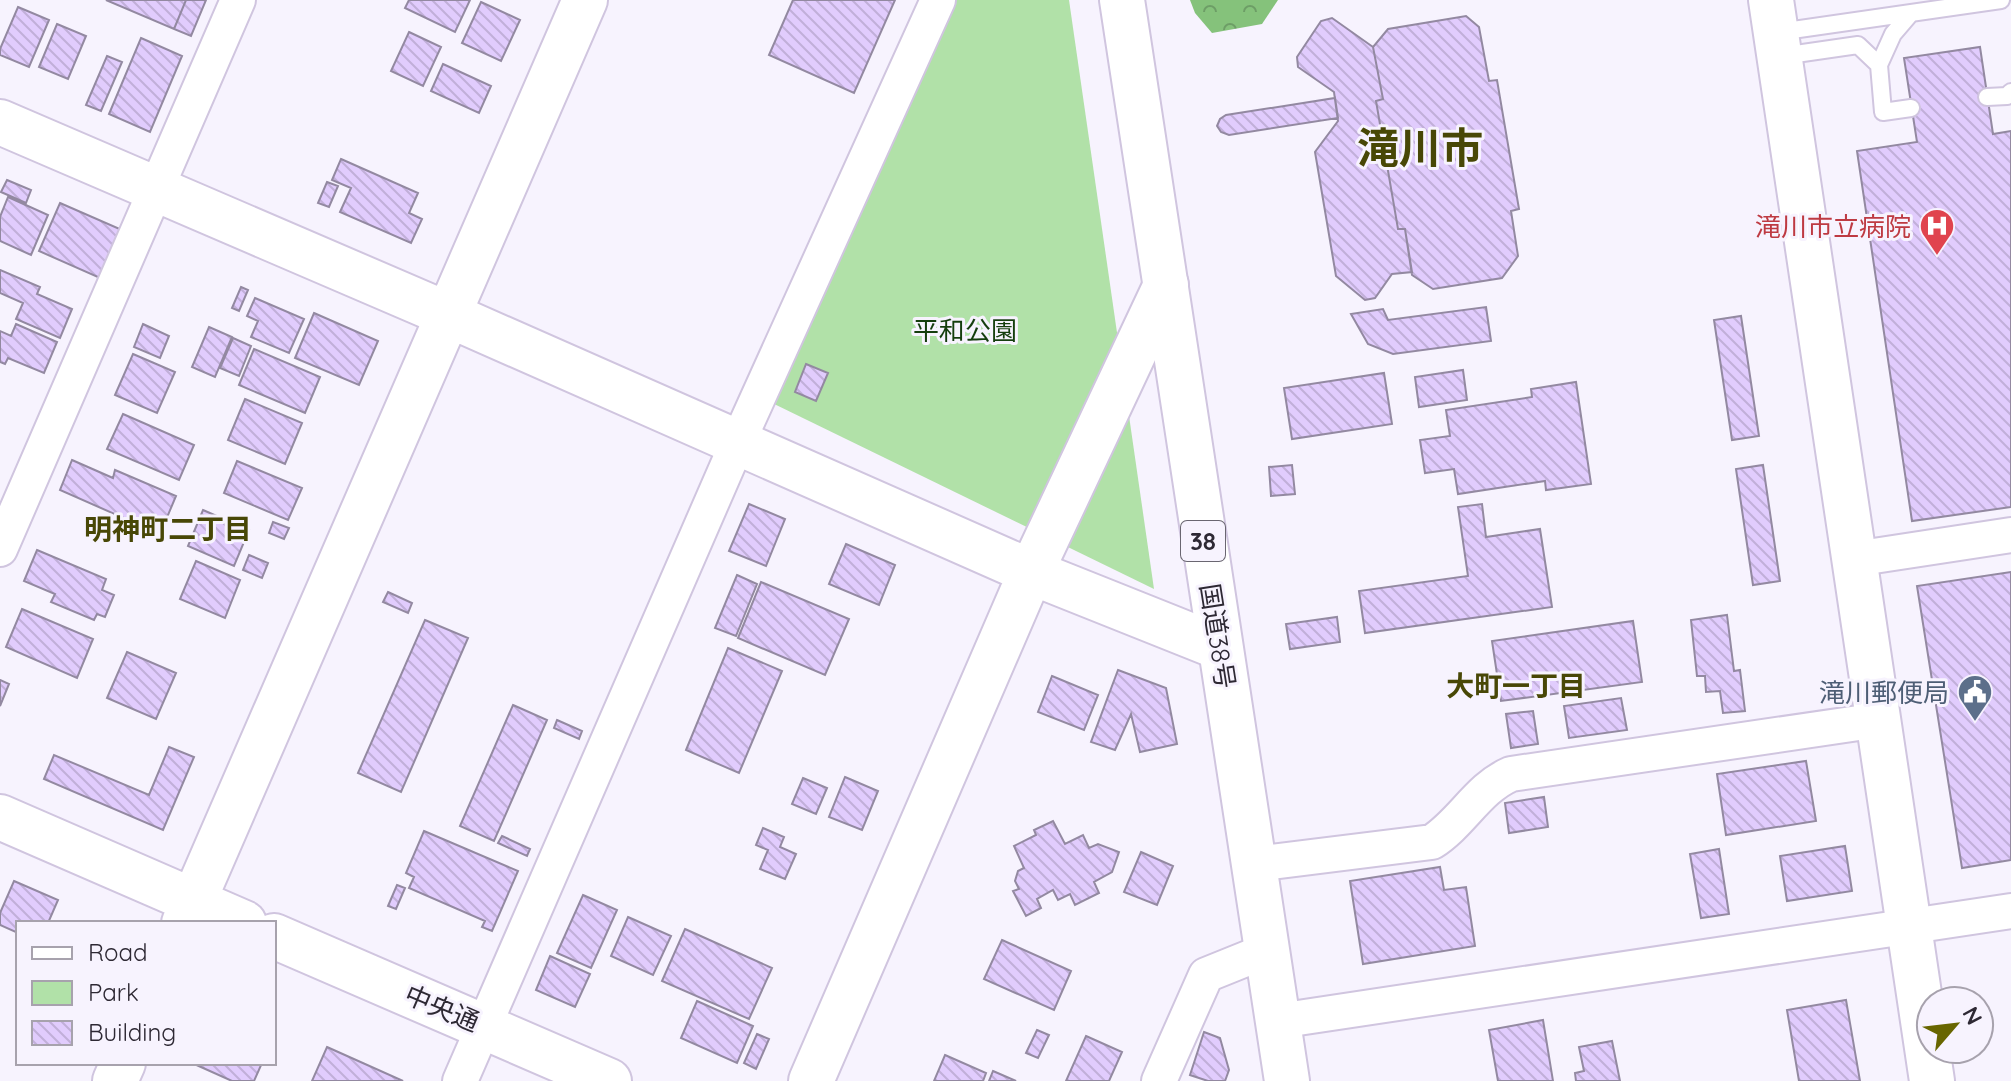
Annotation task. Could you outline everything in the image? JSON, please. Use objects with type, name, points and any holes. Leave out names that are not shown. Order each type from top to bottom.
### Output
[{"type":"main road","points":[[189,912],[585,0]]},
{"type":"main road","name":"国道38号","points":[[1122,0],[1287,1081]]},
{"type":"main road","points":[[1776,30],[1932,1081]]},
{"type":"main road","points":[[0,122],[449,315],[1031,572],[1219,647]]},
{"type":"main road","points":[[811,1081],[1031,572],[1166,285]]},
{"type":"main road","points":[[0,817],[189,912],[234,921]]},
{"type":"main road","name":"中央通","points":[[276,937],[609,1081]]},
{"type":"street","points":[[0,549],[238,0]]},
{"type":"street","points":[[460,1081],[737,444],[938,0]]},
{"type":"street","points":[[1854,559],[2011,535]]},
{"type":"street","points":[[1254,864],[1432,842],[1444,835],[1495,780],[1511,774],[1879,720]]},
{"type":"street","points":[[1278,1021],[2011,911]]},
{"type":"street","points":[[1159,1081],[1206,975],[1268,950]]},
{"type":"lane","points":[[1776,30],[2001,0]]},
{"type":"lane","points":[[2010,0],[2011,9]]},
{"type":"lane","points":[[1911,13],[1893,34],[1879,65],[1883,112],[1911,108]]},
{"type":"lane","points":[[1776,30],[1858,45],[1879,65]]},
{"type":"lane","points":[[1987,97],[2007,96],[2011,92]]},
{"type":"green space","name":"平和公園","points":[[948,0],[1069,0],[1154,589],[768,401]]},
{"type":"green space","points":[[1190,0],[1278,0],[1262,24],[1212,33],[1195,13]]},
{"type":"building","points":[[106,0],[186,0],[174,29]]},
{"type":"building","points":[[186,0],[206,0],[191,36],[174,29]]},
{"type":"building","points":[[409,0],[470,0],[455,32],[405,8]]},
{"type":"building","points":[[793,0],[895,0],[854,93],[769,55]]},
{"type":"building","points":[[481,2],[520,20],[501,61],[462,43]]},
{"type":"building","points":[[18,7],[49,20],[29,67],[0,55]]},
{"type":"building","points":[[1466,16],[1479,27],[1489,81],[1497,80],[1519,209],[1511,211],[1518,256],[1502,278],[1433,289],[1412,275],[1405,229],[1398,229],[1376,101],[1383,99],[1373,47],[1388,29]]},
{"type":"building","points":[[1332,18],[1373,47],[1383,99],[1376,101],[1398,229],[1405,229],[1412,272],[1392,274],[1375,298],[1365,300],[1336,276],[1315,152],[1338,121],[1334,92],[1298,67],[1297,57],[1321,21]]},
{"type":"building","points":[[57,24],[86,36],[68,79],[39,67]]},
{"type":"building","points":[[409,32],[441,47],[423,86],[391,71]]},
{"type":"building","points":[[141,38],[182,56],[150,132],[109,114]]},
{"type":"building","name":"滝川市立病院","points":[[1980,47],[1993,134],[2011,131],[2011,507],[1912,521],[1857,151],[1917,142],[1904,58]]},
{"type":"building","points":[[107,56],[122,62],[101,111],[86,105]]},
{"type":"building","points":[[443,64],[491,86],[479,113],[431,91]]},
{"type":"building","points":[[1335,98],[1338,118],[1229,135],[1217,126],[1226,115]]},
{"type":"building","points":[[341,159],[418,193],[409,213],[422,219],[411,243],[340,212],[351,188],[332,180]]},
{"type":"building","points":[[7,180],[31,190],[26,203],[1,192]]},
{"type":"building","points":[[327,182],[338,186],[329,207],[318,203]]},
{"type":"building","points":[[8,197],[48,215],[31,255],[0,241],[0,217]]},
{"type":"building","points":[[60,203],[122,230],[100,278],[39,251]]},
{"type":"building","points":[[0,270],[40,287],[37,294],[72,309],[60,338],[16,319],[23,303],[0,293]]},
{"type":"building","points":[[241,287],[248,290],[239,311],[232,308]]},
{"type":"building","points":[[255,298],[304,319],[289,353],[251,337],[258,321],[247,316]]},
{"type":"building","points":[[1486,307],[1491,341],[1393,354],[1368,344],[1351,314],[1383,309],[1388,320]]},
{"type":"building","points":[[314,313],[378,341],[359,385],[295,358]]},
{"type":"building","points":[[1741,316],[1759,436],[1732,440],[1714,320]]},
{"type":"building","points":[[16,324],[57,342],[44,373],[8,358],[5,364],[0,362],[0,331],[11,336]]},
{"type":"building","points":[[143,324],[169,336],[160,358],[134,347]]},
{"type":"building","points":[[209,327],[232,337],[215,377],[192,367]]},
{"type":"building","points":[[233,338],[251,346],[239,376],[220,368]]},
{"type":"building","points":[[254,349],[320,377],[305,413],[239,385]]},
{"type":"building","points":[[133,354],[175,372],[157,413],[115,395]]},
{"type":"building","points":[[806,364],[828,373],[816,401],[795,392]]},
{"type":"building","points":[[1463,370],[1467,400],[1419,407],[1415,377]]},
{"type":"building","points":[[1384,373],[1392,424],[1292,439],[1284,388]]},
{"type":"building","points":[[1576,382],[1591,484],[1546,490],[1545,481],[1458,494],[1454,469],[1425,473],[1420,440],[1450,436],[1446,410],[1532,397],[1531,389]]},
{"type":"building","points":[[245,399],[302,423],[285,464],[228,440]]},
{"type":"building","points":[[123,414],[194,445],[179,480],[107,449]]},
{"type":"building","points":[[72,460],[113,478],[115,470],[176,496],[160,534],[60,490]]},
{"type":"building","points":[[237,461],[302,488],[288,520],[224,493]]},
{"type":"building","points":[[1292,465],[1295,494],[1271,496],[1269,467]]},
{"type":"building","points":[[1763,465],[1780,581],[1753,585],[1736,469]]},
{"type":"building","points":[[749,504],[785,519],[766,566],[729,551]]},
{"type":"building","points":[[1482,504],[1486,537],[1540,529],[1552,607],[1365,633],[1359,591],[1468,576],[1458,507]]},
{"type":"building","points":[[203,510],[249,530],[234,566],[188,546]]},
{"type":"building","points":[[273,522],[289,528],[284,539],[269,533]]},
{"type":"building","points":[[846,544],[895,565],[879,605],[829,584]]},
{"type":"building","points":[[37,550],[106,579],[102,590],[114,595],[105,617],[97,614],[94,620],[51,602],[55,594],[24,581]]},
{"type":"building","points":[[249,555],[268,563],[262,578],[243,570]]},
{"type":"building","points":[[196,561],[240,580],[225,618],[180,599]]},
{"type":"building","name":"滝川郵便局","points":[[2011,572],[2011,860],[1962,868],[1917,586]]},
{"type":"building","points":[[737,575],[757,584],[736,636],[715,628]]},
{"type":"building","points":[[761,582],[849,619],[825,675],[738,638]]},
{"type":"building","points":[[388,592],[412,603],[408,613],[383,602]]},
{"type":"building","points":[[22,609],[93,639],[77,678],[6,647]]},
{"type":"building","points":[[1727,615],[1734,671],[1740,670],[1745,711],[1723,713],[1720,691],[1706,692],[1705,676],[1697,676],[1691,620]]},
{"type":"building","points":[[1337,617],[1340,642],[1290,649],[1286,624]]},
{"type":"building","points":[[425,620],[468,638],[401,792],[358,773]]},
{"type":"building","points":[[1633,621],[1642,682],[1501,701],[1492,641]]},
{"type":"building","points":[[728,648],[782,671],[739,773],[686,750]]},
{"type":"building","points":[[127,652],[176,673],[156,719],[107,698]]},
{"type":"building","points":[[1118,670],[1166,688],[1177,744],[1140,752],[1131,714],[1115,750],[1091,742]]},
{"type":"building","points":[[1052,676],[1098,695],[1084,730],[1038,712]]},
{"type":"building","points":[[0,680],[9,684],[0,706]]},
{"type":"building","points":[[1621,698],[1627,730],[1569,738],[1564,706]]},
{"type":"building","points":[[513,705],[547,720],[494,841],[460,826]]},
{"type":"building","points":[[1533,711],[1538,744],[1511,748],[1506,714]]},
{"type":"building","points":[[557,720],[582,731],[579,739],[554,728]]},
{"type":"building","points":[[169,747],[194,757],[163,830],[44,779],[54,755],[149,795]]},
{"type":"building","points":[[1806,761],[1816,821],[1726,835],[1717,774]]},
{"type":"building","points":[[845,777],[878,791],[862,830],[829,817]]},
{"type":"building","points":[[803,778],[827,788],[816,814],[792,804]]},
{"type":"building","points":[[1544,797],[1548,827],[1509,833],[1505,803]]},
{"type":"building","points":[[1053,821],[1065,844],[1083,835],[1089,848],[1098,844],[1119,852],[1112,872],[1094,882],[1099,893],[1075,905],[1070,894],[1058,900],[1053,890],[1037,899],[1041,908],[1026,916],[1013,891],[1019,889],[1015,881],[1018,871],[1024,868],[1014,846],[1036,835],[1034,830]]},
{"type":"building","points":[[763,828],[784,837],[780,847],[796,854],[785,879],[760,869],[768,850],[756,845]]},
{"type":"building","points":[[424,831],[518,871],[492,931],[482,927],[485,921],[409,888],[414,877],[406,873]]},
{"type":"building","points":[[502,836],[530,849],[527,856],[498,843]]},
{"type":"building","points":[[1845,846],[1852,891],[1787,901],[1780,856]]},
{"type":"building","points":[[1719,849],[1729,914],[1701,918],[1690,854]]},
{"type":"building","points":[[1141,852],[1173,866],[1157,905],[1124,892]]},
{"type":"building","points":[[1440,867],[1444,890],[1466,887],[1475,946],[1363,964],[1350,881]]},
{"type":"building","points":[[14,881],[58,900],[49,921],[16,921],[16,932],[0,925],[0,913]]},
{"type":"building","points":[[397,885],[405,888],[396,909],[388,906]]},
{"type":"building","points":[[583,895],[617,910],[591,968],[557,953]]},
{"type":"building","points":[[628,917],[671,936],[653,975],[611,956]]},
{"type":"building","points":[[685,929],[772,968],[749,1019],[662,981]]},
{"type":"building","points":[[1002,940],[1071,971],[1054,1010],[984,979]]},
{"type":"building","points":[[550,956],[590,974],[575,1007],[536,990]]},
{"type":"building","points":[[1846,1000],[1860,1081],[1799,1081],[1787,1010]]},
{"type":"building","points":[[697,1001],[753,1026],[737,1063],[681,1038]]},
{"type":"building","points":[[1543,1020],[1553,1081],[1498,1081],[1489,1030]]},
{"type":"building","points":[[1037,1030],[1049,1035],[1038,1058],[1026,1053]]},
{"type":"building","points":[[1204,1032],[1220,1038],[1229,1070],[1225,1081],[1208,1081],[1190,1075]]},
{"type":"building","points":[[757,1034],[769,1039],[756,1069],[744,1063]]},
{"type":"building","points":[[1086,1036],[1122,1052],[1109,1081],[1066,1081]]},
{"type":"building","points":[[1612,1041],[1620,1081],[1576,1081],[1575,1073],[1584,1071],[1579,1047]]},
{"type":"building","points":[[327,1047],[403,1081],[312,1081]]},
{"type":"building","points":[[945,1055],[986,1073],[983,1081],[934,1081]]},
{"type":"building","points":[[196,1065],[261,1065],[254,1081],[232,1081]]},
{"type":"building","points":[[993,1071],[1016,1081],[989,1081]]},
{"type":"place","name":"滝川市立病院","points":[[1937,257]]},
{"type":"place","name":"滝川郵便局","points":[[1975,723]]},
{"type":"district","name":"滝川市","points":[[1420,147]]},
{"type":"district","name":"明神町二丁目","points":[[168,528]]},
{"type":"district","name":"大町一丁目","points":[[1516,685]]}]
